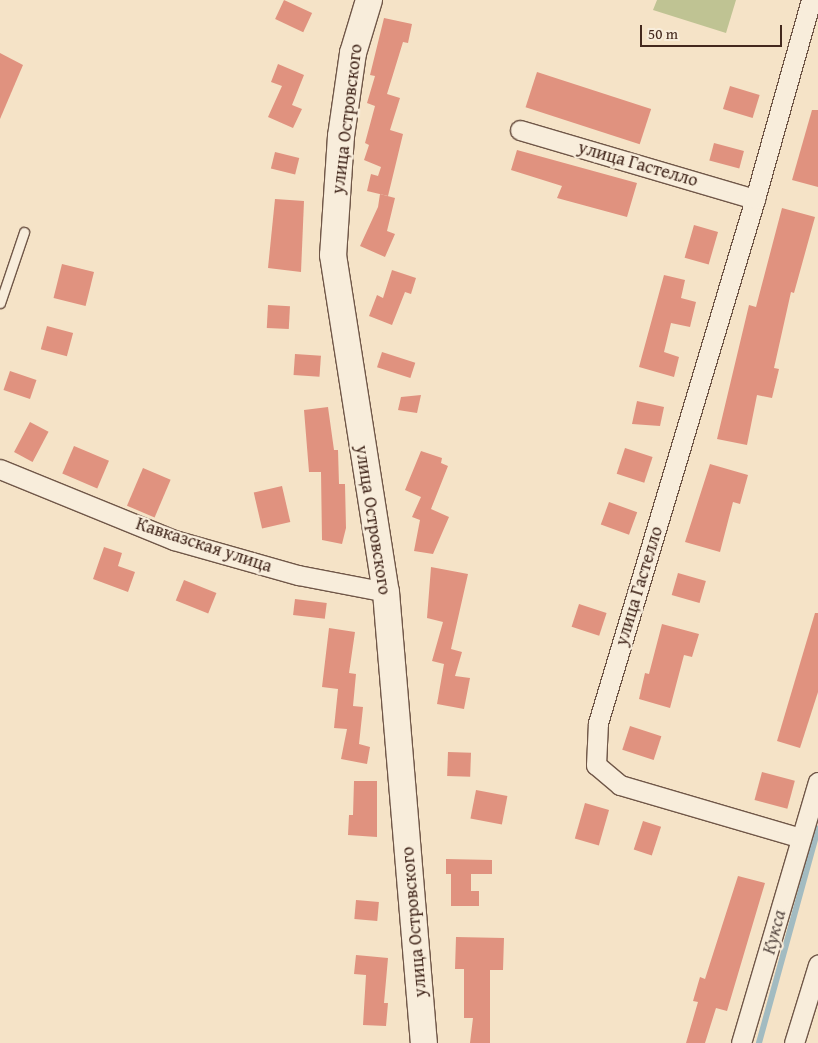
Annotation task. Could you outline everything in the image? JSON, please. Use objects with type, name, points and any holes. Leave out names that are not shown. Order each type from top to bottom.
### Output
[{"type":"street","name":"улица Островского","points":[[369,0],[350,71],[341,136],[332,255],[386,592],[424,1043]]},
{"type":"street","name":"улица Гастелло","points":[[801,838],[620,784],[596,765],[598,723],[755,199],[811,0]]},
{"type":"street","name":"улица Гастелло","points":[[520,130],[755,199]]},
{"type":"street","name":"Кавказская улица","points":[[0,469],[174,540],[298,575],[386,592]]},
{"type":"street","points":[[741,1043],[818,782]]},
{"type":"street","points":[[794,1043],[818,965]]},
{"type":"lane","points":[[0,303],[24,232]]},
{"type":"green space","points":[[657,0],[736,0],[726,33],[653,10]]},
{"type":"building","points":[[284,0],[312,13],[303,32],[275,19]]},
{"type":"building","points":[[384,18],[412,24],[408,43],[403,42],[387,94],[400,98],[390,130],[403,134],[388,196],[367,191],[371,174],[378,176],[381,167],[364,160],[369,145],[365,143],[375,106],[367,103],[375,76],[370,75]]},
{"type":"building","points":[[0,53],[23,65],[0,119]]},
{"type":"building","points":[[278,64],[304,75],[292,105],[302,109],[293,128],[268,117],[282,86],[271,82]]},
{"type":"building","points":[[537,72],[651,109],[640,144],[526,107]]},
{"type":"building","points":[[730,86],[760,95],[753,118],[723,109]]},
{"type":"building","points":[[812,110],[818,110],[818,187],[792,180]]},
{"type":"building","points":[[714,143],[744,151],[739,168],[709,160]]},
{"type":"building","points":[[517,150],[637,183],[627,217],[557,198],[562,186],[511,170]]},
{"type":"building","points":[[275,152],[299,158],[295,175],[271,168]]},
{"type":"building","points":[[380,194],[395,198],[387,231],[395,234],[385,257],[360,246],[378,207]]},
{"type":"building","points":[[275,199],[304,201],[301,272],[268,268]]},
{"type":"building","points":[[782,208],[815,217],[794,293],[791,292],[774,368],[779,369],[772,398],[757,395],[747,445],[717,439],[749,305],[756,307]]},
{"type":"building","points":[[694,225],[718,232],[709,265],[685,258]]},
{"type":"building","points":[[62,264],[94,272],[86,306],[54,298]]},
{"type":"building","points":[[392,270],[416,278],[411,294],[405,292],[392,325],[369,316],[377,295],[383,298]]},
{"type":"building","points":[[664,275],[685,280],[681,298],[696,302],[690,327],[671,323],[664,352],[679,357],[674,377],[639,367]]},
{"type":"building","points":[[268,305],[290,306],[289,329],[267,328]]},
{"type":"building","points":[[47,326],[73,333],[67,356],[41,349]]},
{"type":"building","points":[[382,352],[415,363],[410,378],[377,367]]},
{"type":"building","points":[[295,354],[321,356],[319,377],[294,375]]},
{"type":"building","points":[[10,371],[36,380],[30,399],[3,390]]},
{"type":"building","points":[[421,395],[417,413],[398,410],[401,397]]},
{"type":"building","points":[[637,401],[664,407],[660,426],[632,424]]},
{"type":"building","points":[[328,407],[334,450],[338,450],[339,484],[345,484],[346,528],[342,544],[322,540],[321,472],[309,472],[304,410]]},
{"type":"building","points":[[30,422],[49,432],[33,462],[14,452]]},
{"type":"building","points":[[74,446],[109,461],[97,488],[62,474]]},
{"type":"building","points":[[625,448],[653,457],[644,483],[617,474]]},
{"type":"building","points":[[421,451],[442,458],[441,463],[448,466],[431,509],[449,517],[433,554],[414,551],[420,520],[412,517],[421,497],[405,490]]},
{"type":"building","points":[[710,464],[748,475],[740,504],[733,502],[720,552],[685,542]]},
{"type":"building","points":[[143,468],[171,480],[155,517],[127,506]]},
{"type":"building","points":[[282,486],[290,522],[262,529],[254,493]]},
{"type":"building","points":[[609,502],[637,512],[629,535],[601,525]]},
{"type":"building","points":[[104,547],[122,553],[118,566],[135,572],[128,592],[93,579]]},
{"type":"building","points":[[431,567],[468,574],[451,649],[462,652],[455,676],[470,678],[464,709],[437,704],[444,664],[432,661],[443,622],[427,618]]},
{"type":"building","points":[[678,573],[706,581],[700,603],[672,595]]},
{"type":"building","points":[[184,580],[216,593],[208,614],[176,600]]},
{"type":"building","points":[[295,599],[327,603],[325,619],[293,615]]},
{"type":"building","points":[[579,604],[607,613],[599,636],[572,627]]},
{"type":"building","points":[[815,613],[818,613],[818,692],[800,748],[777,741]]},
{"type":"building","points":[[662,624],[699,634],[692,657],[684,655],[670,708],[639,699],[645,673],[649,674]]},
{"type":"building","points":[[329,628],[355,632],[349,673],[356,674],[353,706],[363,707],[359,744],[370,747],[367,764],[341,759],[347,729],[334,728],[338,689],[322,687]]},
{"type":"building","points":[[630,726],[661,736],[654,760],[622,750]]},
{"type":"building","points":[[448,752],[471,753],[470,777],[447,776]]},
{"type":"building","points":[[762,772],[795,781],[787,809],[754,800]]},
{"type":"building","points":[[354,781],[377,781],[377,837],[348,835],[349,815],[353,815]]},
{"type":"building","points":[[476,790],[507,796],[502,825],[470,818]]},
{"type":"building","points":[[585,803],[609,810],[599,845],[575,839]]},
{"type":"building","points":[[643,821],[661,827],[652,855],[634,850]]},
{"type":"building","points":[[446,859],[492,860],[492,874],[471,874],[471,891],[479,891],[479,906],[451,906],[451,874],[446,874]]},
{"type":"building","points":[[738,876],[765,883],[727,1011],[716,1008],[705,1043],[686,1043],[698,1002],[693,1001],[700,977],[705,979]]},
{"type":"building","points":[[356,900],[379,902],[377,921],[354,919]]},
{"type":"building","points":[[456,937],[504,938],[503,970],[490,970],[490,1043],[470,1043],[473,1018],[464,1018],[464,969],[455,969]]},
{"type":"building","points":[[356,955],[388,958],[384,1003],[388,1003],[386,1026],[363,1025],[366,975],[354,974]]},
{"type":"waterway","name":"Кукса","points":[[759,1043],[818,829]]}]
